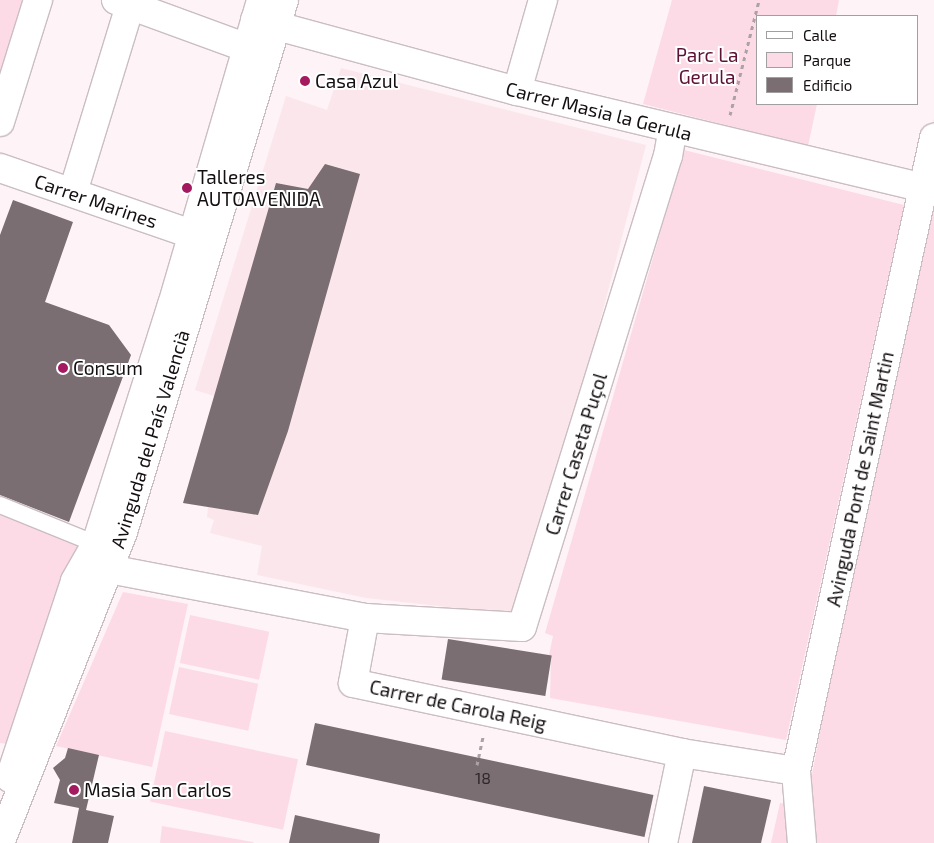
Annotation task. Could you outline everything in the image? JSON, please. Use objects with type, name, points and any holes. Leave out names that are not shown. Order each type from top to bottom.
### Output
[{"type":"street","points":[[0,122],[38,0]]},
{"type":"street","name":"Avinguda del País Valencià","points":[[0,841],[11,772],[75,582],[96,544],[192,234],[247,48],[264,16],[284,0]]},
{"type":"street","points":[[517,91],[543,0]]},
{"type":"street","points":[[73,192],[123,3],[247,48]]},
{"type":"street","name":"Avinguda del País Valencià","points":[[0,841],[109,569],[264,16]]},
{"type":"street","name":"Carrer Masia la Gerula","points":[[264,16],[517,91],[724,142],[923,188]]},
{"type":"street","name":"Carrer Caseta Puçol","points":[[365,618],[522,627],[673,129]]},
{"type":"street","name":"Avinguda Pont de Saint Martin","points":[[802,843],[796,771],[934,138]]},
{"type":"street","name":"Carrer Marines","points":[[0,168],[192,234]]},
{"type":"street","points":[[51,651],[68,637],[84,592],[109,569],[365,618]]},
{"type":"street","name":"Carrer de Carola Reig","points":[[365,618],[352,683],[682,753],[796,771]]},
{"type":"street","points":[[663,843],[682,753]]},
{"type":"lane","points":[[0,505],[96,544]]},
{"type":"path","points":[[724,142],[748,35],[759,0]]},
{"type":"shaded area","points":[[341,68],[646,145],[572,429],[511,614],[366,598],[257,575],[262,546],[210,533],[214,520],[207,517],[208,507],[183,503],[214,396],[195,390],[286,96],[327,110]]},
{"type":"green space","points":[[0,0],[25,0],[0,75]]},
{"type":"green space","name":"Parc La Gerula","points":[[672,0],[839,0],[836,15],[756,15],[756,105],[817,105],[808,146],[643,104]]},
{"type":"green space","points":[[934,118],[934,843],[799,843],[923,188]]},
{"type":"green space","points":[[684,150],[904,205],[786,740],[550,698],[551,660],[549,655],[553,636],[545,633]]},
{"type":"green space","points":[[0,512],[79,544],[37,673],[10,744],[0,743]]},
{"type":"green space","points":[[123,592],[188,604],[152,767],[56,746]]},
{"type":"green space","points":[[190,615],[269,632],[259,680],[180,663]]},
{"type":"green space","points":[[179,667],[258,684],[248,731],[169,714]]},
{"type":"green space","points":[[165,731],[298,759],[283,830],[150,801]]},
{"type":"green space","points":[[780,803],[793,805],[792,843],[771,843]]},
{"type":"green space","points":[[162,826],[253,842],[254,843],[160,843]]},
{"type":"building","points":[[325,164],[360,174],[288,431],[258,515],[183,503],[276,183],[308,189]]},
{"type":"building","name":"Consum","points":[[13,200],[73,222],[45,302],[109,325],[131,355],[69,522],[0,495],[0,235]]},
{"type":"building","points":[[448,639],[552,655],[545,696],[442,679]]},
{"type":"building","points":[[315,723],[653,795],[644,837],[306,765]]},
{"type":"building","name":"Masia San Carlos","points":[[68,748],[99,755],[86,810],[114,816],[108,843],[72,843],[79,808],[54,803],[60,780],[53,768],[65,758]]},
{"type":"building","points":[[704,786],[771,800],[761,843],[692,843]]},
{"type":"building","points":[[295,815],[380,834],[379,843],[289,843]]},
{"type":"place","name":"Casa Azul","points":[[305,81]]},
{"type":"place","name":"Talleres AUTOAVENIDA","points":[[187,188]]},
{"type":"place","name":"Consum","points":[[63,368]]},
{"type":"place","name":"Masia San Carlos","points":[[74,790]]}]
